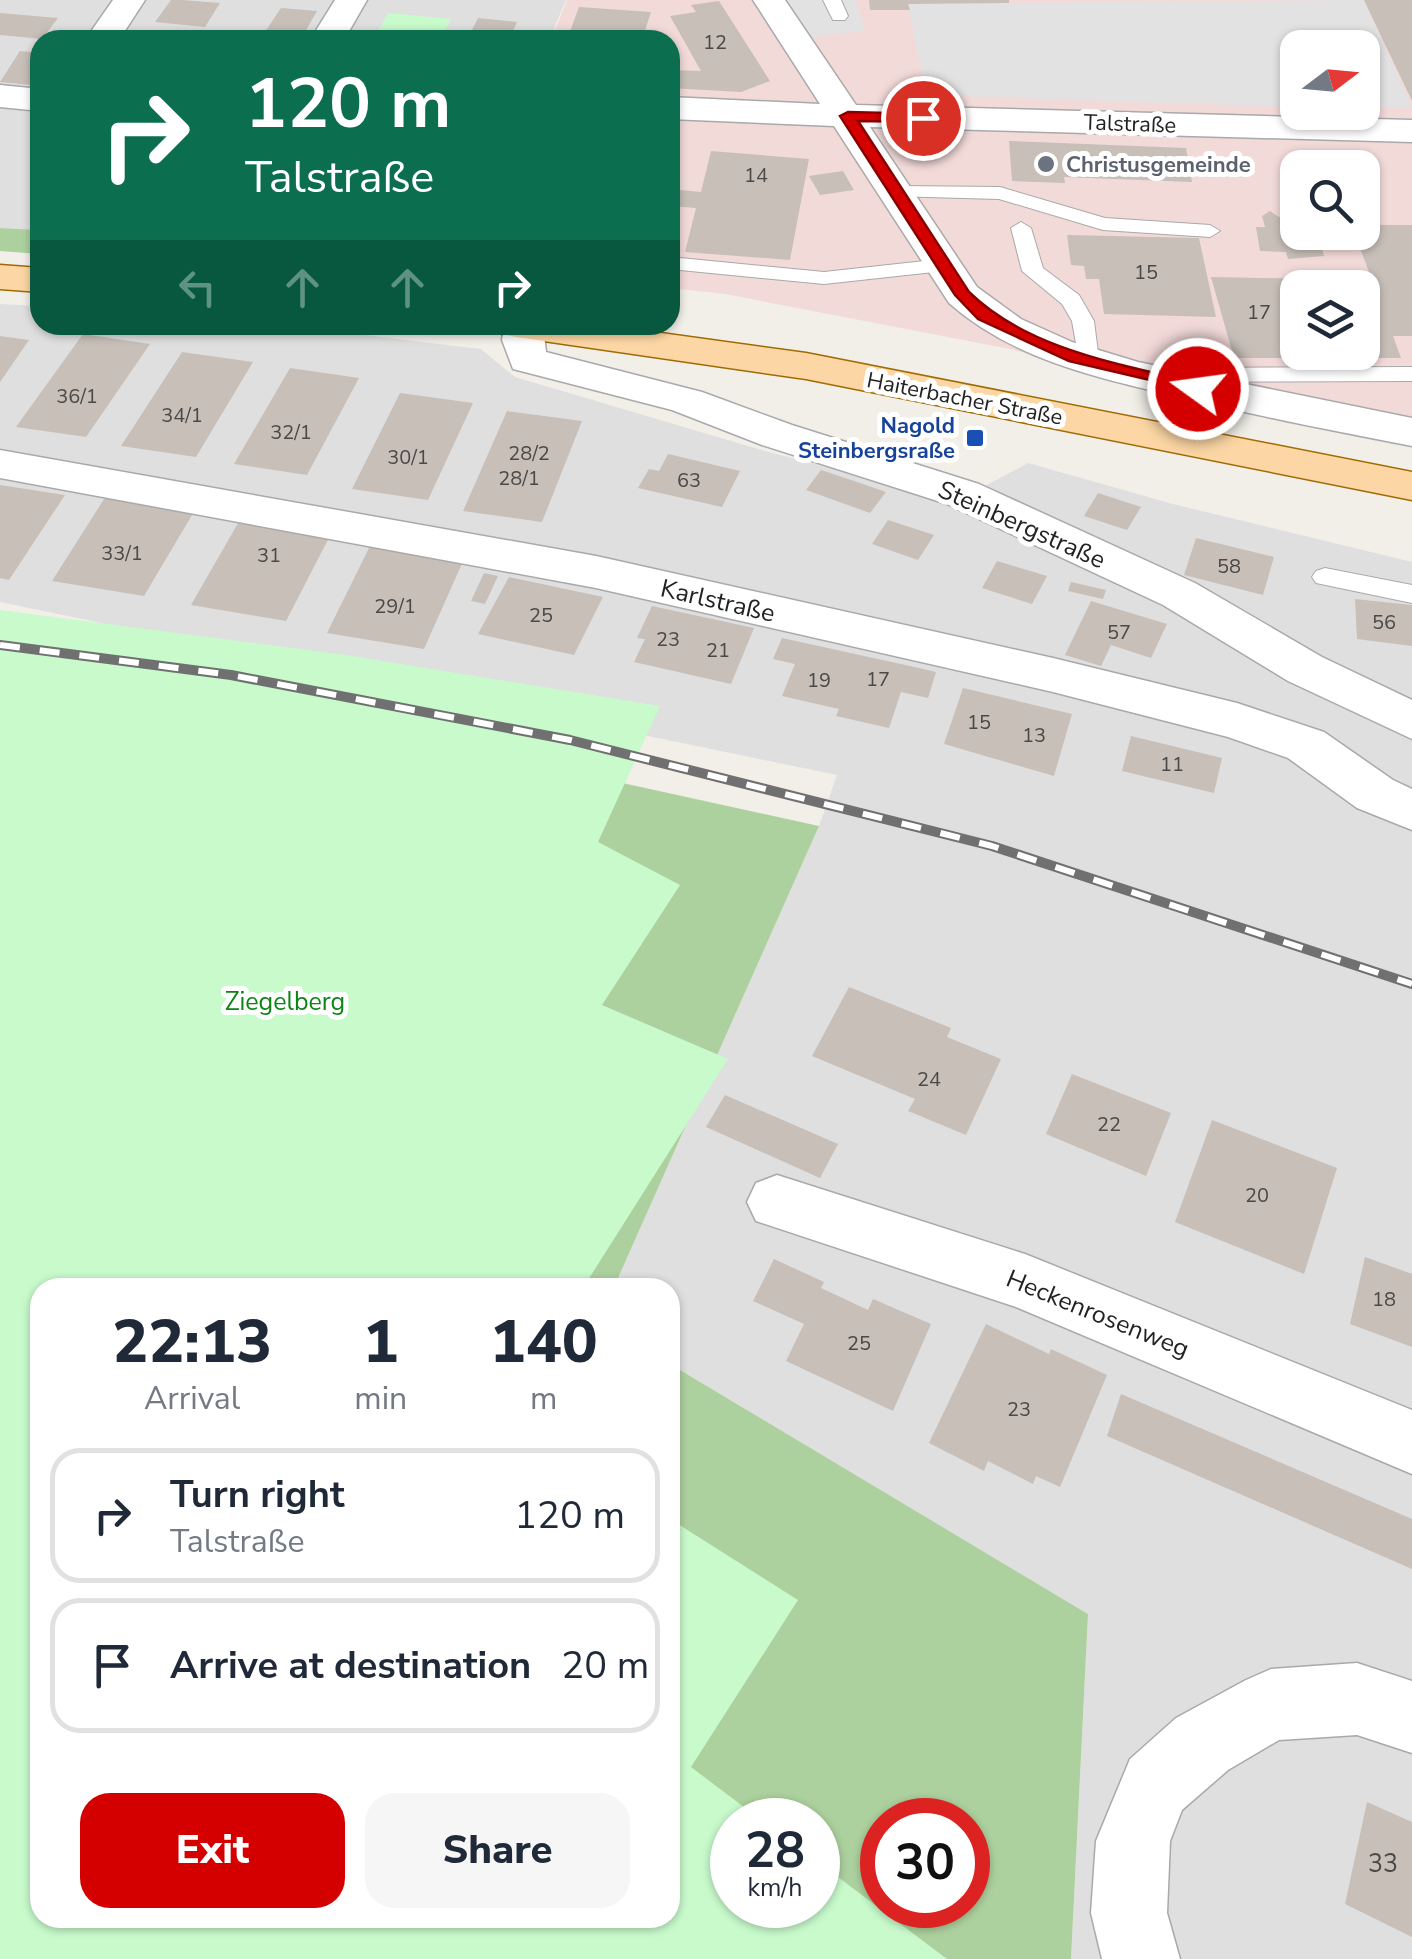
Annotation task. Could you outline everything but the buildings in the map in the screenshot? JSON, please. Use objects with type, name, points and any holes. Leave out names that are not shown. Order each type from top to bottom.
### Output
[{"type":"main road","points":[[0,276],[30,279]]},
{"type":"main road","name":"Haiterbacher Straße","points":[[587,335],[806,366],[1412,486]]},
{"type":"street","points":[[109,30],[129,0]]},
{"type":"street","points":[[333,30],[351,0]]},
{"type":"street","points":[[769,0],[963,295],[984,316],[1088,361],[1261,405],[1412,432]]},
{"type":"street","points":[[0,96],[30,99]]},
{"type":"street","name":"Talstraße","points":[[680,108],[1412,132]]},
{"type":"street","name":"Steinbergstraße","points":[[523,335],[528,360],[687,402],[963,494],[1178,594],[1305,670],[1412,721]]},
{"type":"street","name":"Karlstraße","points":[[0,464],[596,572],[1072,680],[1237,722],[1306,745],[1375,794],[1412,810]]},
{"type":"street","name":"Heckenrosenweg","points":[[777,1202],[1025,1282],[1412,1442]]},
{"type":"street","points":[[1141,1959],[1129,1913],[1134,1841],[1156,1785],[1202,1744],[1271,1705],[1358,1699],[1412,1717]]},
{"type":"lane","points":[[897,192],[1000,193],[1103,224],[1210,231]]},
{"type":"lane","points":[[1021,228],[1032,270],[1071,300],[1083,322],[1088,361]]},
{"type":"lane","points":[[680,263],[824,278],[943,265]]},
{"type":"lane","points":[[1136,374],[1412,374]]},
{"type":"lane","points":[[1325,578],[1412,594]]},
{"type":"shaded area","points":[[0,0],[566,0],[553,30],[30,30],[30,230],[0,228]]},
{"type":"shaded area","points":[[567,0],[1412,0],[1412,446],[1285,423],[1010,349],[725,294],[680,289],[680,30],[555,30]]},
{"type":"shaded area","points":[[782,0],[855,0],[865,30],[807,38]]},
{"type":"shaded area","points":[[1364,0],[1377,30],[1280,30],[1280,106],[926,95],[908,4]]},
{"type":"shaded area","points":[[1380,36],[1412,107],[1380,108]]},
{"type":"shaded area","points":[[0,304],[30,306],[30,335],[365,335],[481,349],[515,377],[768,452],[959,500],[1028,463],[1173,504],[1412,562],[1412,1959],[1071,1959],[1088,1614],[680,1370],[680,1278],[618,1278],[819,826],[837,775],[0,602]]},
{"type":"green space","points":[[388,13],[451,19],[445,30],[379,30]]},
{"type":"green space","points":[[0,228],[30,230],[30,253],[0,251]]},
{"type":"green space","name":"Ziegelberg","points":[[0,610],[346,655],[660,706],[598,842],[680,885],[602,1005],[728,1059],[589,1278],[30,1278],[30,1928],[680,1928],[680,1525],[798,1600],[691,1767],[732,1798],[710,1798],[710,1928],[840,1928],[840,1879],[860,1894],[860,1928],[906,1928],[947,1959],[0,1959]]},
{"type":"green space","name":"Ziegelberg","points":[[0,680],[312,715],[819,826],[618,1278],[30,1278],[30,1928],[680,1928],[680,1370],[1088,1614],[1071,1959],[0,1959]]},
{"type":"railway","points":[[0,645],[231,675],[570,740],[992,846],[1412,984]]},
{"type":"place","name":"Christusgemeinde","points":[[1046,164]]},
{"type":"place","name":"Nagold Steinbergsraße","points":[[975,438]]},
{"type":"route","points":[[923,118],[848,116],[963,295],[984,316],[1075,358],[1198,389]]}]
